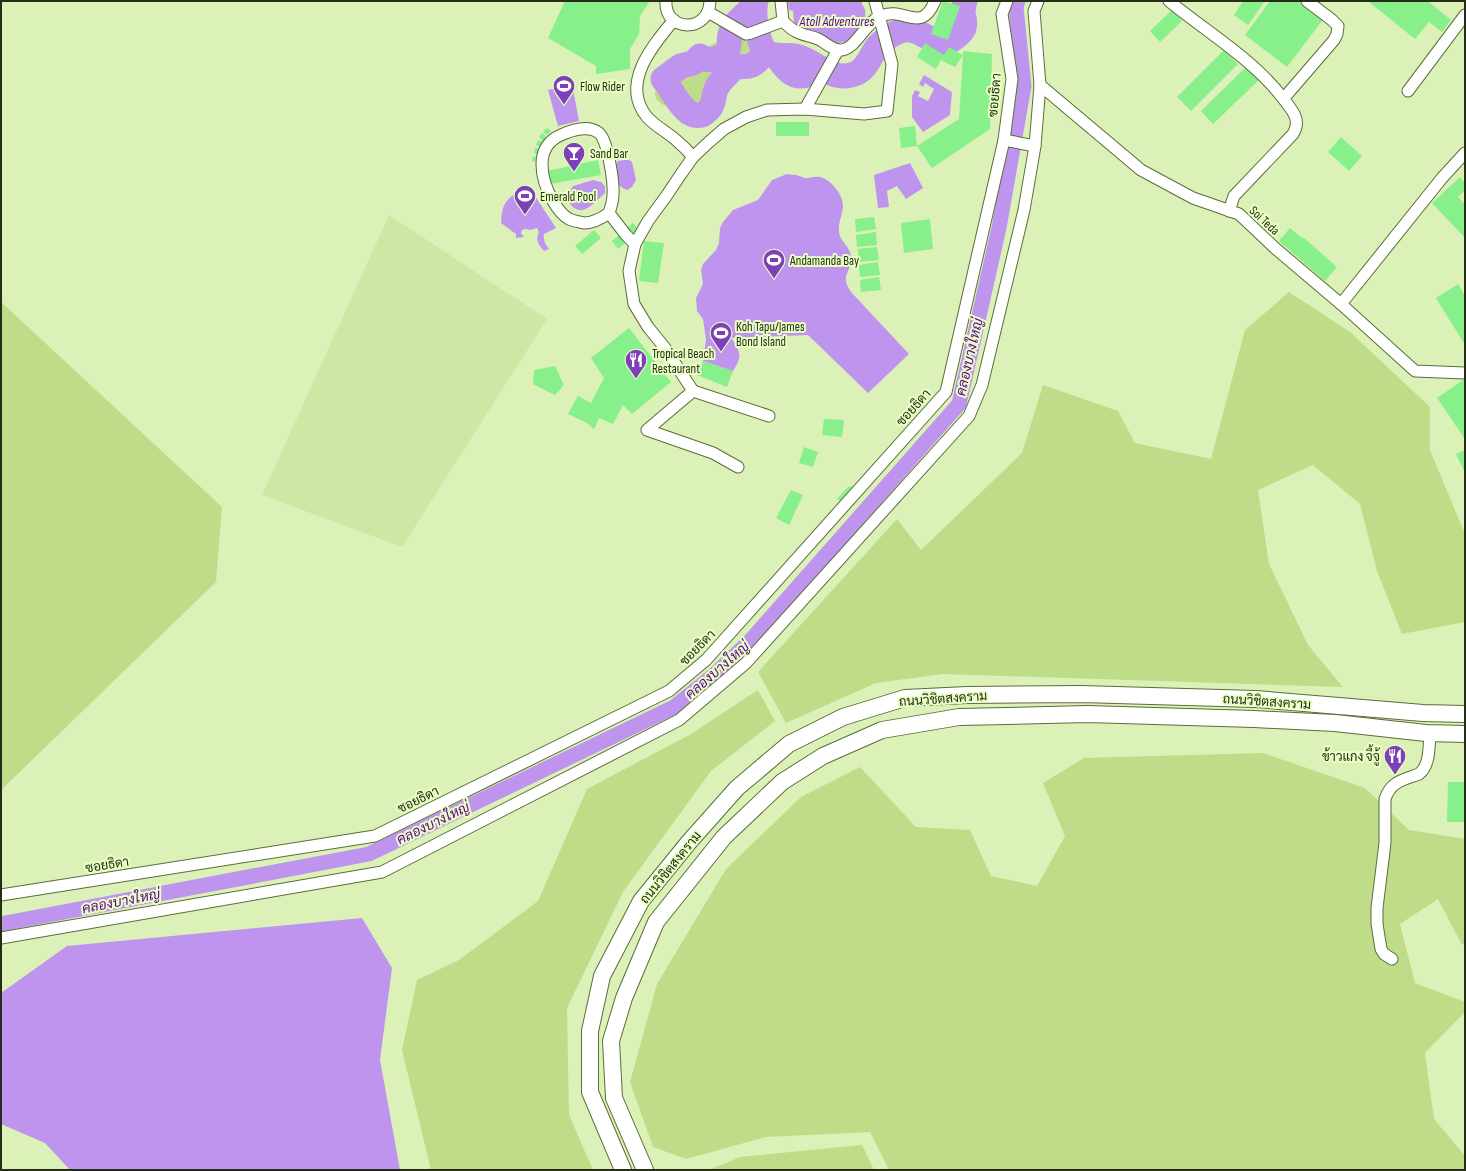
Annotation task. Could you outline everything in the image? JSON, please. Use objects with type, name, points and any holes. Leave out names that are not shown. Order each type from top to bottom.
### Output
[{"type":"main road","name":"ถนนวิชิตสงคราม","points":[[623,1170],[590,1092],[590,1032],[602,976],[641,901],[689,842],[737,788],[789,744],[843,717],[905,698],[967,695],[1081,694],[1256,699],[1423,714],[1465,714]]},
{"type":"main road","name":"ถนนวิชิตสงคราม","points":[[645,1170],[614,1098],[611,1041],[624,998],[656,922],[724,837],[782,782],[823,756],[882,730],[959,716],[1088,714],[1254,719],[1335,723],[1430,733],[1465,734]]},
{"type":"street","points":[[666,1],[667,10],[674,20],[682,25],[689,26],[696,24],[710,14]]},
{"type":"street","points":[[710,1],[710,14]]},
{"type":"street","points":[[780,23],[781,1]]},
{"type":"street","points":[[769,416],[693,391],[665,348],[648,327],[634,304],[629,271],[635,244],[648,221],[693,157],[724,129],[746,117],[767,110],[804,108],[864,114],[887,112],[892,64],[875,1]]},
{"type":"street","points":[[804,108],[836,54],[846,49],[856,41],[867,26],[881,20],[891,13],[918,18],[924,16],[930,12],[935,1]]},
{"type":"street","name":"ซอยธิดา","points":[[1,895],[375,836],[669,692],[706,660],[946,392],[1004,140],[1012,79],[1002,14],[1007,1]]},
{"type":"street","points":[[1,938],[382,872],[680,720],[746,663],[969,416],[984,377],[1024,210],[1035,146],[1040,85],[1034,11],[1038,1]]},
{"type":"street","points":[[1169,1],[1269,81],[1284,98],[1295,116],[1295,130],[1291,137],[1234,196],[1228,211]]},
{"type":"street","points":[[1284,98],[1334,40],[1338,31],[1338,26],[1332,20],[1307,1]]},
{"type":"street","points":[[710,14],[746,34],[780,23],[794,31],[819,39],[836,54]]},
{"type":"street","points":[[1408,91],[1465,15]]},
{"type":"street","points":[[674,20],[661,35],[638,75],[636,84],[638,103],[648,117],[662,130],[675,139],[693,157]]},
{"type":"street","name":"Soi Teda","points":[[1040,85],[1141,170],[1193,198],[1239,214],[1276,249],[1341,304],[1415,371],[1465,373]]},
{"type":"street","points":[[609,213],[598,220],[585,223],[570,219],[559,211],[544,183],[542,168],[544,151],[551,141],[571,131],[586,129],[600,134],[605,143],[612,181],[613,195],[609,213],[626,236],[635,244]]},
{"type":"street","points":[[1004,140],[1035,146]]},
{"type":"street","points":[[1341,304],[1442,178],[1465,153]]},
{"type":"street","points":[[693,391],[647,430],[712,453],[738,467]]},
{"type":"street","points":[[1392,959],[1384,954],[1381,949],[1377,924],[1386,843],[1385,799],[1387,793],[1393,785],[1422,772],[1426,762],[1430,733]]},
{"type":"shaded area","points":[[755,5],[759,36],[767,53],[750,66],[736,67],[729,72],[726,79],[723,103],[712,120],[704,125],[693,123],[685,110],[671,108],[659,102],[655,96],[655,92],[656,87],[663,79],[659,68],[661,65],[675,55],[683,53],[700,56],[704,48],[715,43]]},
{"type":"shaded area","points":[[389,215],[547,319],[402,547],[262,495]]},
{"type":"shaded area","points":[[1289,292],[1350,332],[1430,407],[1430,450],[1465,534],[1465,622],[1402,634],[1377,571],[1360,504],[1313,465],[1258,490],[1269,564],[1308,645],[1343,687],[943,674],[876,683],[786,723],[758,672],[897,519],[921,550],[1022,453],[1043,385],[1118,411],[1135,443],[1211,459],[1245,330]]},
{"type":"shaded area","points":[[1,302],[222,507],[216,582],[1,790]]},
{"type":"shaded area","points":[[758,690],[775,721],[711,771],[623,892],[567,1008],[569,1115],[593,1170],[429,1170],[430,1166],[402,1050],[417,980],[459,960],[538,901],[587,789],[691,734]]},
{"type":"shaded area","points":[[1263,753],[1365,788],[1409,830],[1465,839],[1465,943],[1462,945],[1438,899],[1400,924],[1415,983],[1465,1002],[1465,1012],[1425,1053],[1434,1119],[1465,1156],[1465,1170],[889,1170],[870,1132],[766,1137],[686,1159],[653,1147],[630,1082],[657,984],[726,869],[801,797],[860,767],[916,827],[970,830],[991,876],[1037,886],[1065,836],[1043,783],[1084,758]]},
{"type":"shaded area","points":[[862,1145],[874,1170],[709,1170],[740,1157]]},
{"type":"water","name":"Atoll Adventures","points":[[788,1],[861,1],[865,14],[863,22],[849,41],[835,43],[829,41],[815,31],[799,30],[794,22],[793,11],[789,10]]},
{"type":"water","points":[[924,75],[952,92],[950,115],[923,132],[912,117],[912,96],[915,90],[920,92],[918,96],[928,101],[934,89],[925,83],[923,87],[919,84]]},
{"type":"water","name":"Flow Rider","points":[[572,84],[579,121],[558,126],[548,90]]},
{"type":"water","points":[[629,160],[632,162],[636,180],[632,187],[627,190],[619,185],[614,174],[618,161]]},
{"type":"water","points":[[910,163],[923,188],[906,199],[897,186],[887,191],[889,207],[878,208],[874,175]]},
{"type":"water","name":"Andamanda Bay","points":[[787,174],[805,178],[821,177],[827,180],[840,194],[843,207],[839,232],[841,239],[851,254],[850,265],[846,276],[848,287],[909,354],[868,393],[808,335],[706,339],[703,319],[697,311],[696,298],[703,284],[701,270],[703,264],[716,250],[719,243],[720,228],[733,210],[758,200],[772,180]]},
{"type":"water","points":[[593,180],[601,182],[605,186],[605,193],[590,207],[580,210],[576,209],[571,205],[566,197],[573,186]]},
{"type":"water","name":"Emerald Pool","points":[[521,191],[533,193],[556,228],[544,234],[546,245],[549,249],[544,251],[539,244],[537,237],[539,232],[537,228],[522,230],[521,233],[524,237],[516,238],[516,234],[501,223],[503,208],[507,200]]},
{"type":"water","name":"Koh Tapu/James Bond Island","points":[[706,339],[732,339],[739,352],[738,362],[733,371],[703,361]]},
{"type":"water","points":[[362,918],[392,968],[380,1060],[400,1170],[70,1170],[45,1143],[1,1124],[1,993],[67,946]]},
{"type":"building","points":[[565,1],[650,1],[640,16],[639,34],[630,49],[630,69],[596,74],[596,66],[548,38]]},
{"type":"building","points":[[943,1],[960,6],[948,40],[931,34]]},
{"type":"building","points":[[1243,1],[1265,1],[1248,25],[1234,15]]},
{"type":"building","points":[[1270,1],[1301,1],[1325,17],[1287,67],[1245,35]]},
{"type":"building","points":[[1428,1],[1451,20],[1442,32],[1429,22],[1415,39],[1369,2]]},
{"type":"building","points":[[1172,10],[1182,21],[1160,42],[1150,31]]},
{"type":"building","points":[[925,43],[944,55],[949,47],[963,55],[955,67],[941,60],[936,69],[917,57]]},
{"type":"building","points":[[1224,50],[1238,64],[1191,111],[1177,97]]},
{"type":"building","points":[[963,51],[992,54],[990,129],[932,168],[917,146],[959,119]]},
{"type":"building","points":[[1248,65],[1261,78],[1213,124],[1201,111]]},
{"type":"building","points":[[776,122],[809,122],[809,136],[776,136]]},
{"type":"building","points":[[915,126],[917,146],[901,148],[899,128]]},
{"type":"building","points":[[547,128],[551,131],[547,135],[543,132]]},
{"type":"building","points":[[542,133],[546,137],[543,141],[539,137]]},
{"type":"building","points":[[1341,137],[1362,156],[1349,171],[1328,152]]},
{"type":"building","points":[[538,140],[543,142],[541,147],[536,145]]},
{"type":"building","points":[[535,148],[540,149],[539,155],[534,153]]},
{"type":"building","points":[[533,156],[539,158],[537,162],[532,161]]},
{"type":"building","name":"Sand Bar","points":[[598,160],[601,175],[550,184],[547,171]]},
{"type":"building","points":[[1460,177],[1465,183],[1465,190],[1458,197],[1465,204],[1465,238],[1432,203]]},
{"type":"building","points":[[874,217],[876,229],[856,232],[855,219]]},
{"type":"building","points":[[930,219],[933,249],[904,253],[901,223]]},
{"type":"building","points":[[633,223],[640,231],[618,249],[612,241]]},
{"type":"building","points":[[1290,228],[1302,238],[1303,237],[1337,267],[1325,281],[1279,241]]},
{"type":"building","points":[[594,230],[601,238],[582,254],[575,246]]},
{"type":"building","points":[[876,232],[877,245],[857,247],[856,235]]},
{"type":"building","points":[[644,241],[664,243],[658,283],[639,281]]},
{"type":"building","points":[[877,247],[879,260],[859,262],[858,249]]},
{"type":"building","points":[[878,262],[880,275],[860,277],[859,265]]},
{"type":"building","points":[[879,277],[881,290],[861,292],[860,280]]},
{"type":"building","points":[[1458,284],[1465,296],[1465,345],[1436,298]]},
{"type":"building","name":"Tropical Beach Restaurant","points":[[629,328],[671,382],[632,414],[623,405],[613,424],[599,418],[594,429],[587,423],[568,414],[578,396],[591,403],[604,378],[591,358]]},
{"type":"building","points":[[703,361],[733,371],[727,387],[697,375]]},
{"type":"building","points":[[555,366],[564,385],[555,395],[533,384],[534,370]]},
{"type":"building","points":[[1463,380],[1465,382],[1465,439],[1437,398]]},
{"type":"building","points":[[824,419],[844,420],[842,437],[822,435]]},
{"type":"building","points":[[804,447],[818,452],[813,467],[799,463]]},
{"type":"building","points":[[1465,450],[1465,473],[1456,454]]},
{"type":"building","points":[[856,486],[841,502],[837,499],[848,487]]},
{"type":"building","points":[[791,490],[803,495],[789,525],[776,518]]},
{"type":"building","points":[[1448,782],[1465,782],[1465,822],[1447,822]]},
{"type":"waterway","points":[[756,1],[755,13],[757,29],[761,44],[768,53],[774,55],[795,56],[811,62],[832,74],[840,76],[848,76],[860,71],[866,65],[879,44],[900,31],[915,31],[935,41],[941,43],[948,42],[958,35],[964,28],[965,22],[963,12],[965,1]]},
{"type":"waterway","name":"คลองบางใหญ่","points":[[1,924],[369,854],[674,707],[715,674],[750,641],[959,404],[999,228],[1024,86],[1016,7],[1018,1]]},
{"type":"waterway","points":[[755,5],[740,18],[733,27],[727,52],[715,59],[710,60],[700,56],[693,63],[681,66],[663,79],[684,109],[690,113],[702,115],[711,107],[716,88],[730,72],[737,67],[752,65],[767,53]]},
{"type":"waterway","points":[[776,55],[790,73],[795,75],[807,75],[822,69]]},
{"type":"place","name":"Flow Rider","points":[[564,106]]},
{"type":"place","name":"Sand Bar","points":[[574,172]]},
{"type":"place","name":"Emerald Pool","points":[[525,216]]},
{"type":"place","name":"Andamanda Bay","points":[[774,280]]},
{"type":"place","name":"Koh Tapu/James Bond Island","points":[[721,352]]},
{"type":"place","name":"Tropical Beach Restaurant","points":[[636,380]]},
{"type":"place","name":"ข้าวแกง จี้จู้","points":[[1395,776]]}]
